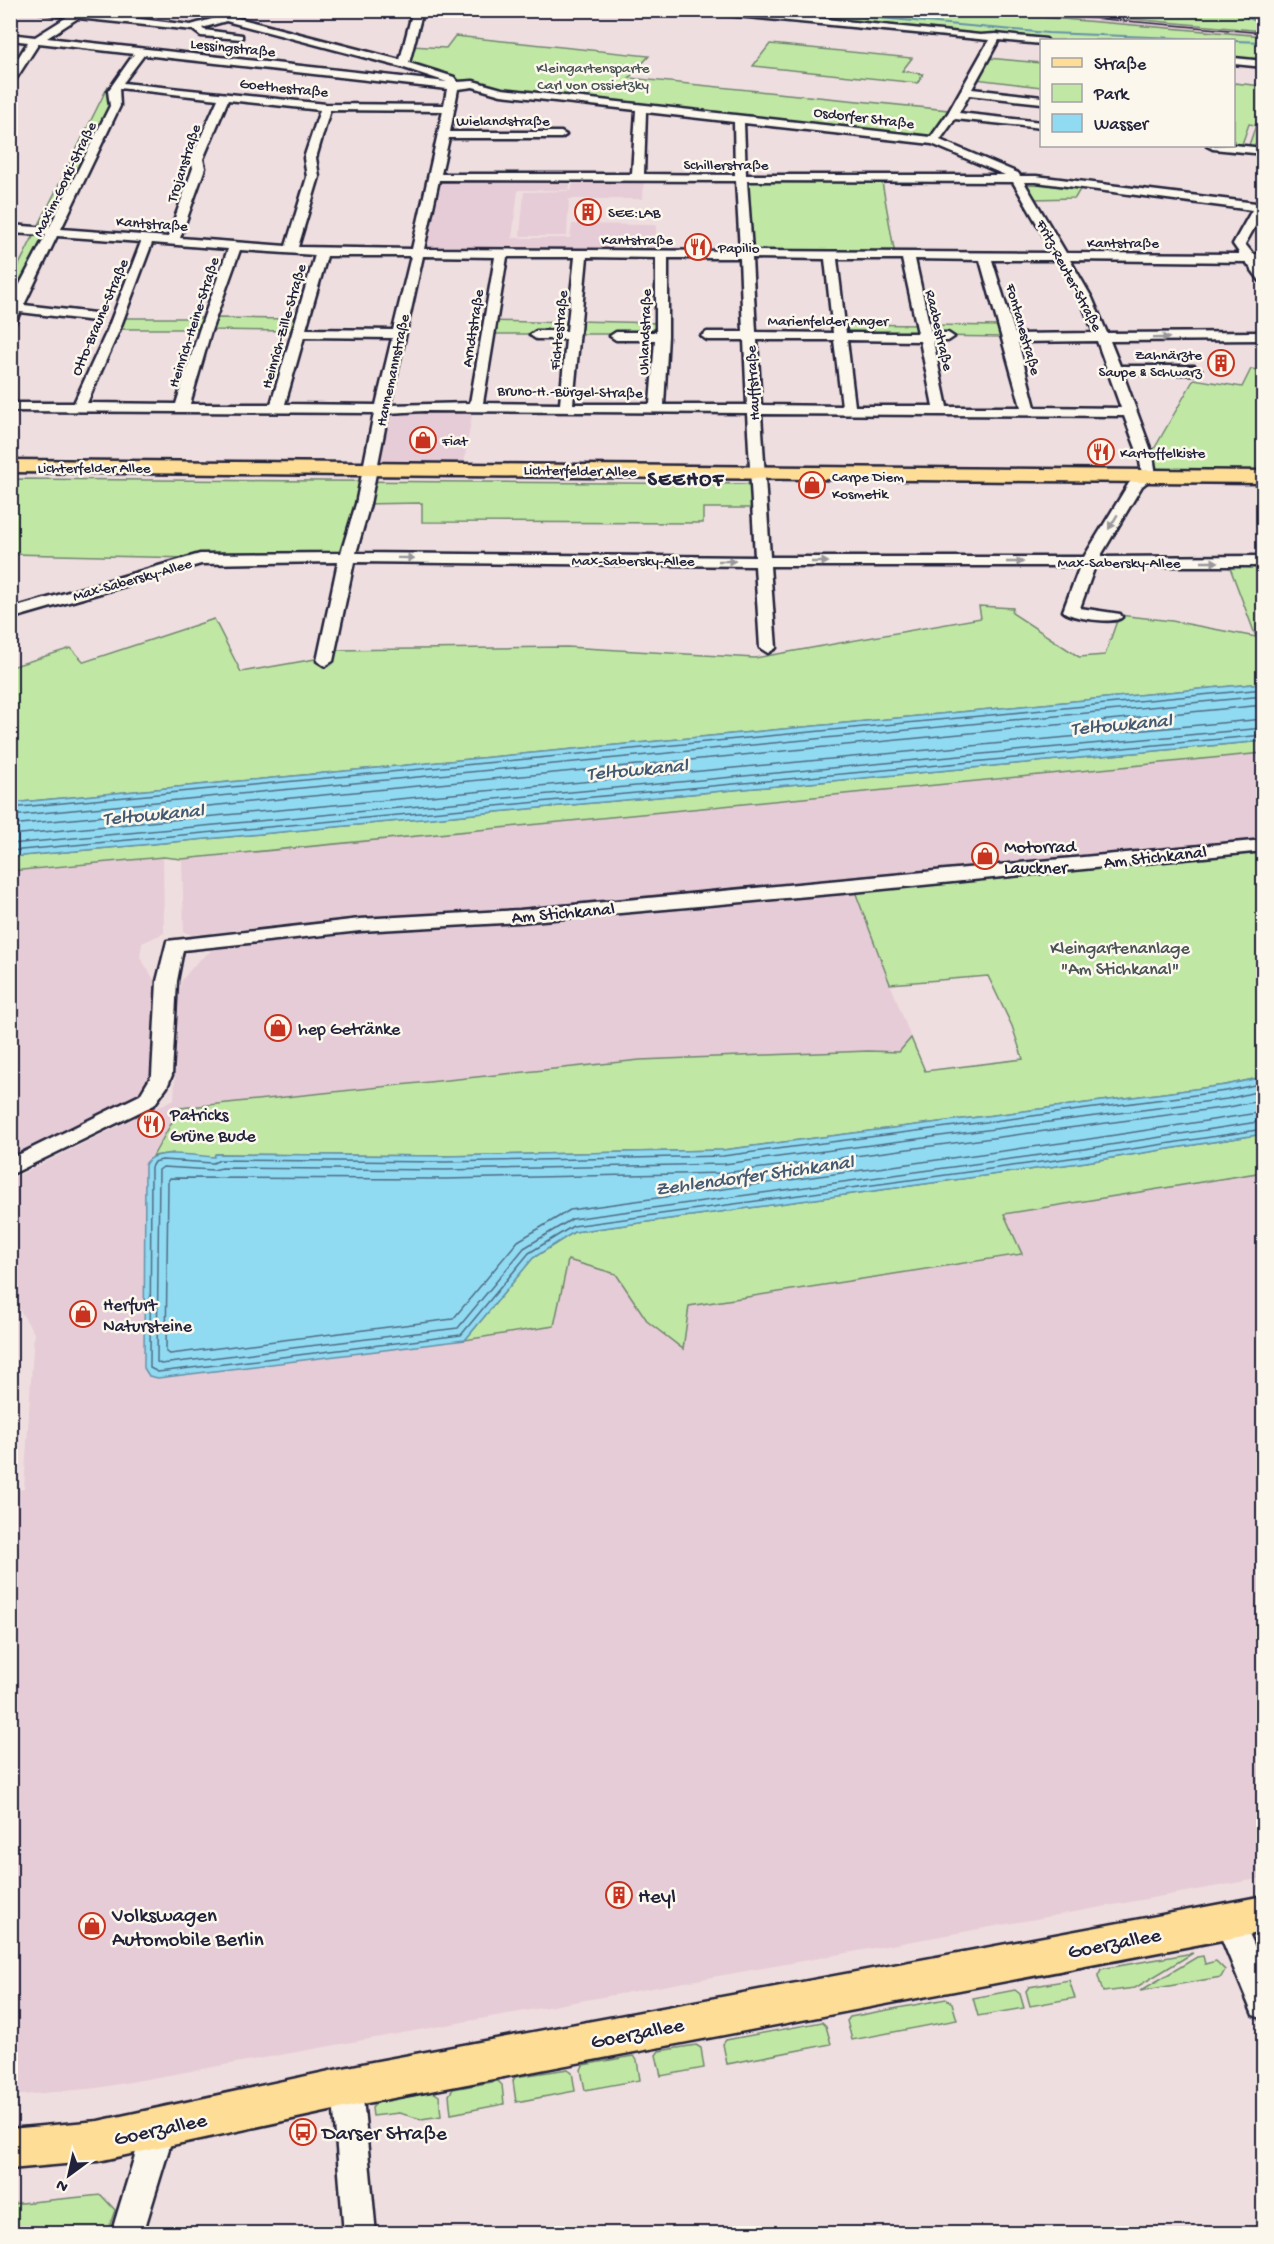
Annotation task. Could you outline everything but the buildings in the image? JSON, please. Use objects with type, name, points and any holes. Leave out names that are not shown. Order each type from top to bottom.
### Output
[{"type":"main road","name":"Lichterfelder Allee","points":[[10,466],[757,476],[1142,479],[1263,477]]},
{"type":"main road","name":"Lichterfelder Allee","points":[[10,475],[368,472]]},
{"type":"main road","name":"Lichterfelder Allee","points":[[1142,479],[1263,484]]},
{"type":"main road","name":"Goerzallee","points":[[10,2150],[98,2141],[347,2087],[1246,1917]]},
{"type":"street","points":[[34,10],[196,28],[226,18],[390,62],[404,63],[410,68],[451,83]]},
{"type":"street","points":[[404,63],[418,10]]},
{"type":"street","points":[[704,10],[980,38],[1040,41]]},
{"type":"street","points":[[10,80],[33,43],[76,15]]},
{"type":"street","points":[[196,28],[201,33],[238,38]]},
{"type":"street","name":"Lessingstraße","points":[[10,37],[451,83]]},
{"type":"street","points":[[934,141],[952,115],[996,37]]},
{"type":"street","name":"Maxim-Gorki-Straße","points":[[12,312],[55,232],[116,106],[114,92],[116,85],[141,52]]},
{"type":"street","points":[[1235,61],[1263,64]]},
{"type":"street","name":"Osdorfer Straße","points":[[451,83],[473,84],[501,92],[934,141],[1014,175],[1018,180],[1036,179],[1262,207]]},
{"type":"street","name":"Hannemannstraße","points":[[325,661],[347,557],[363,504],[368,472],[444,135],[451,83]]},
{"type":"street","name":"Goethestraße","points":[[116,85],[326,106],[449,108]]},
{"type":"street","points":[[965,91],[1040,100]]},
{"type":"street","name":"Trojanstraße","points":[[173,241],[199,168],[197,159],[225,96]]},
{"type":"street","points":[[291,250],[313,177],[310,158],[326,106]]},
{"type":"street","points":[[638,178],[641,107]]},
{"type":"street","points":[[952,115],[1040,126]]},
{"type":"street","name":"Hauffstraße","points":[[741,118],[739,121],[740,179],[768,648]]},
{"type":"street","name":"Wielandstraße","points":[[444,135],[561,135]]},
{"type":"street","points":[[1223,147],[1263,151]]},
{"type":"street","name":"Schillerstraße","points":[[433,177],[1018,180]]},
{"type":"street","name":"Fritz-Reuter-Straße","points":[[1018,180],[1086,298],[1146,456],[1142,479]]},
{"type":"street","points":[[1262,207],[1239,244],[1243,253],[1250,258],[1263,278]]},
{"type":"street","name":"Kantstraße","points":[[10,229],[322,252],[501,255],[1263,258]]},
{"type":"street","name":"Otto-Braune-Straße","points":[[79,407],[113,331],[148,239]]},
{"type":"street","name":"Heinrich-Heine-Straße","points":[[182,408],[205,331],[236,246]]},
{"type":"street","name":"Heinrich-Zille-Straße","points":[[277,408],[322,252]]},
{"type":"street","name":"Arndtstraße","points":[[476,407],[501,255]]},
{"type":"street","name":"Fichtestraße","points":[[566,408],[581,255]]},
{"type":"street","name":"Uhlandstraße","points":[[657,408],[662,336],[662,256]]},
{"type":"street","points":[[831,257],[849,409]]},
{"type":"street","name":"Raabestraße","points":[[908,257],[941,410]]},
{"type":"street","name":"Fontanestraße","points":[[985,257],[1029,411]]},
{"type":"street","points":[[12,312],[94,317]]},
{"type":"street","points":[[297,333],[400,334]]},
{"type":"street","points":[[537,335],[574,335]]},
{"type":"street","points":[[616,336],[662,336]]},
{"type":"street","name":"Marienfelder Anger","points":[[707,336],[948,338]]},
{"type":"street","points":[[1010,338],[1263,336]]},
{"type":"street","points":[[1114,370],[1194,370]]},
{"type":"street","name":"Bruno-H.-Bürgel-Straße","points":[[10,406],[1129,412]]},
{"type":"street","points":[[1114,617],[1071,611],[1073,600],[1089,562],[1142,479]]},
{"type":"street","name":"Max-Sabersky-Allee","points":[[10,614],[200,559],[347,557],[762,561],[1263,561]]},
{"type":"street","name":"Am Stichkanal","points":[[10,1168],[147,1100],[157,1087],[162,1074],[166,981],[174,945],[360,924],[519,916],[853,886],[1263,845]]},
{"type":"street","points":[[1246,1917],[1263,2005]]},
{"type":"street","points":[[347,2087],[360,2234]]},
{"type":"street","points":[[127,2234],[159,2129]]},
{"type":"shaded area","points":[[1034,10],[1263,31],[1263,36],[969,11]]},
{"type":"shaded area","points":[[439,179],[571,179],[569,190],[518,190],[512,238],[570,238],[572,224],[656,225],[656,254],[425,252]]},
{"type":"shaded area","points":[[574,179],[644,179],[643,199],[569,199],[567,236],[520,236],[524,192],[571,191]]},
{"type":"shaded area","points":[[473,409],[463,468],[378,464],[388,412]]},
{"type":"shaded area","points":[[1263,752],[1263,841],[791,886],[779,883],[773,888],[685,896],[673,893],[668,898],[631,902],[622,897],[615,904],[307,922],[192,935],[184,932],[182,859]]},
{"type":"shaded area","points":[[163,857],[164,933],[142,943],[140,957],[155,981],[148,1081],[125,1103],[11,1159],[11,871]]},
{"type":"shaded area","points":[[855,891],[911,1038],[899,1052],[868,1051],[640,1060],[180,1109],[150,1158],[149,1376],[158,1378],[465,1340],[554,1326],[568,1260],[616,1274],[648,1322],[683,1349],[689,1306],[1022,1254],[1003,1214],[1263,1172],[1263,1878],[97,2088],[11,2096],[10,1491],[24,1489],[34,1333],[11,1296],[11,1179],[174,1099],[179,992],[182,980],[197,962],[212,950],[236,943],[344,931],[552,920],[701,906],[709,909],[718,904],[825,894],[832,897],[837,893]]},
{"type":"green space","points":[[714,11],[969,11],[1263,36],[1263,63],[1235,59],[1235,39],[1040,39],[979,37]]},
{"type":"green space","points":[[1034,11],[1263,11],[1263,31],[1057,12]]},
{"type":"green space","name":"Kleingartensparte Carl von Ossietzky","points":[[455,36],[649,56],[629,78],[948,110],[933,137],[929,138],[502,91],[459,83],[454,78],[408,63],[411,46],[446,48]]},
{"type":"green space","points":[[770,44],[912,58],[902,71],[923,74],[918,83],[753,66]]},
{"type":"green space","points":[[988,58],[1040,63],[1040,87],[975,79]]},
{"type":"green space","points":[[1235,83],[1263,86],[1263,150],[1248,148],[1256,125],[1249,124],[1241,147],[1235,146]]},
{"type":"green space","points":[[108,86],[112,86],[112,106],[11,314],[11,281]]},
{"type":"green space","points":[[752,181],[882,182],[895,255],[752,254],[745,183]]},
{"type":"green space","points":[[1028,181],[1082,186],[1075,198],[1033,199],[1025,185]]},
{"type":"green space","points":[[121,318],[205,318],[201,329],[117,329]]},
{"type":"green space","points":[[212,318],[298,319],[294,331],[291,331],[212,330],[209,329]]},
{"type":"green space","points":[[490,321],[573,323],[566,334],[492,334]]},
{"type":"green space","points":[[578,321],[659,323],[656,334],[581,334],[578,333]]},
{"type":"green space","points":[[841,324],[920,325],[922,334],[847,336]]},
{"type":"green space","points":[[925,325],[1004,326],[1004,337],[931,336]]},
{"type":"green space","points":[[1251,369],[1263,371],[1263,471],[1153,470],[1149,458],[1194,379],[1242,387]]},
{"type":"green space","points":[[11,479],[762,484],[763,508],[703,508],[703,523],[422,522],[422,503],[359,504],[345,551],[336,555],[192,558],[11,554]]},
{"type":"green space","points":[[1229,565],[1263,565],[1263,683],[11,803],[11,667],[71,648],[84,662],[214,619],[241,672],[332,656],[333,650],[567,647],[755,658],[981,618],[979,606],[1013,608],[1012,613],[1079,657],[1105,655],[1119,615],[1172,621],[1256,637]]},
{"type":"green space","points":[[1263,741],[1263,753],[182,859],[163,857],[11,871],[11,857]]},
{"type":"green space","name":"Kleingartenanlage \"Am Stichkanal\"","points":[[1263,848],[1263,1077],[1226,1085],[723,1150],[445,1156],[216,1154],[214,1157],[173,1156],[173,1153],[153,1156],[180,1108],[640,1060],[868,1051],[899,1052],[911,1038],[925,1071],[1023,1059],[1012,1026],[988,976],[890,984],[853,886]]},
{"type":"green space","points":[[1263,1134],[1263,1172],[1004,1214],[1022,1254],[689,1306],[683,1349],[648,1322],[616,1274],[568,1260],[554,1326],[465,1340],[533,1258],[574,1232],[1086,1162]]},
{"type":"green space","points":[[1193,1953],[1135,1988],[1103,1992],[1098,1976],[1101,1969]]},
{"type":"green space","points":[[1203,1956],[1205,1964],[1216,1961],[1225,1970],[1221,1977],[1140,1991],[1197,1957]]},
{"type":"green space","points":[[1069,1980],[1075,1998],[1030,2006],[1026,1991],[1029,1987]]},
{"type":"green space","points":[[1015,1990],[1020,1994],[1024,2008],[978,2016],[973,1998]]},
{"type":"green space","points":[[946,1999],[952,2003],[957,2020],[852,2040],[847,2021],[850,2017]]},
{"type":"green space","points":[[822,2022],[826,2026],[831,2044],[727,2064],[723,2044],[726,2040]]},
{"type":"green space","points":[[696,2045],[701,2048],[704,2068],[661,2076],[656,2055],[659,2051]]},
{"type":"green space","points":[[633,2056],[637,2060],[640,2080],[585,2090],[581,2070],[583,2065]]},
{"type":"green space","points":[[568,2069],[572,2072],[575,2091],[516,2102],[513,2081],[515,2077]]},
{"type":"green space","points":[[498,2081],[502,2085],[504,2104],[451,2114],[449,2095],[453,2089]]},
{"type":"green space","points":[[433,2092],[439,2096],[441,2116],[421,2119],[399,2113],[373,2116],[372,2108],[377,2102]]},
{"type":"green space","points":[[101,2195],[115,2210],[107,2233],[11,2233],[11,2204]]},
{"type":"water","name":"Teltowkanal","points":[[1263,683],[1263,741],[11,857],[11,803]]},
{"type":"water","name":"Zehlendorfer Stichkanal","points":[[1263,1077],[1263,1134],[1086,1162],[574,1232],[533,1258],[465,1340],[158,1378],[149,1376],[144,1368],[145,1165],[149,1159],[156,1156],[175,1154],[214,1157],[215,1154],[445,1156],[723,1150],[1226,1085]]},
{"type":"waterway","points":[[792,10],[1048,33],[1202,39]]},
{"type":"waterway","points":[[1228,10],[1264,24]]},
{"type":"waterway","points":[[1235,41],[1264,42]]},
{"type":"tram line","points":[[1001,10],[1264,33]]},
{"type":"place","name":"SEE:LAB","points":[[588,212]]},
{"type":"place","name":"Papilio","points":[[698,247]]},
{"type":"place","name":"Zahnärzte Saupe & Schwarz","points":[[1221,363]]},
{"type":"place","name":"Fiat","points":[[423,440]]},
{"type":"place","name":"Kartoffelkiste","points":[[1101,452]]},
{"type":"place","name":"Carpe Diem Kosmetik","points":[[812,485]]},
{"type":"place","name":"Motorrad Lauckner","points":[[985,856]]},
{"type":"place","name":"hep Getränke","points":[[278,1028]]},
{"type":"place","name":"Patricks Grüne Bude","points":[[151,1124]]},
{"type":"place","name":"Herfurt Natursteine","points":[[83,1314]]},
{"type":"place","name":"Heyl","points":[[619,1895]]},
{"type":"place","name":"Volkswagen Automobile Berlin","points":[[92,1926]]},
{"type":"place","name":"Darser Straße","points":[[303,2132]]},
{"type":"district","name":"SEEHOF","points":[[686,478]]}]
